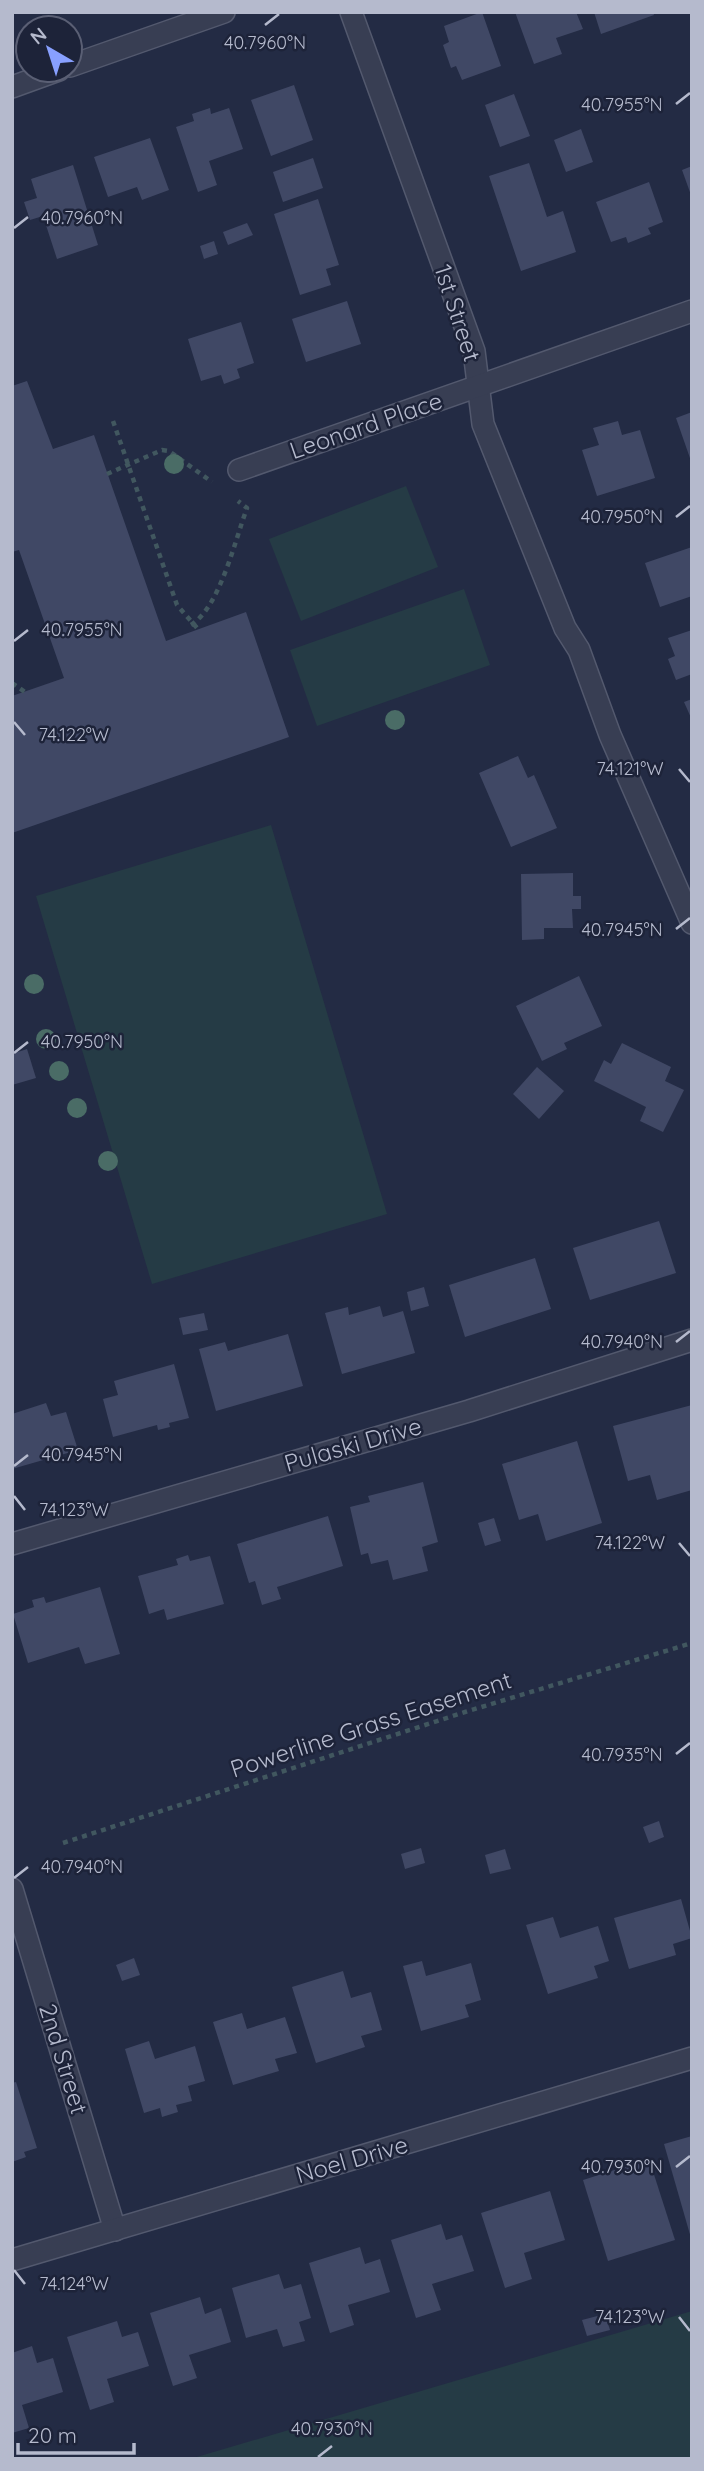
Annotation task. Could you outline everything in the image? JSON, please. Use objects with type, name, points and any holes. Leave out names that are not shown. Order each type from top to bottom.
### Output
[{"type":"street","points":[[84,61],[224,12]]},
{"type":"street","name":"1st Street","points":[[351,12],[474,351],[483,424],[565,628],[579,650],[610,735],[692,923]]},
{"type":"street","name":"Leonard Place","points":[[239,470],[692,311]]},
{"type":"street","name":"Pulaski Drive","points":[[12,1544],[469,1411],[692,1340]]},
{"type":"street","name":"2nd Street","points":[[12,1889],[115,2230]]},
{"type":"street","name":"Noel Drive","points":[[12,2260],[692,2058]]},
{"type":"path","points":[[113,421],[177,605],[191,625],[198,629]]},
{"type":"path","points":[[107,474],[162,450],[169,451],[218,486]]},
{"type":"path","points":[[191,625],[200,619],[212,602],[247,508],[227,493]]},
{"type":"path","points":[[12,683],[25,692]]},
{"type":"path","name":"Powerline Grass Easement","points":[[63,1843],[465,1712],[692,1643]]},
{"type":"shaded area","points":[[406,486],[438,567],[301,621],[269,539]]},
{"type":"shaded area","points":[[464,589],[490,665],[317,726],[290,650]]},
{"type":"shaded area","points":[[271,825],[387,1214],[152,1284],[36,896]]},
{"type":"shaded area","points":[[692,2311],[692,2459],[190,2459]]},
{"type":"building","points":[[482,12],[501,66],[462,80],[456,66],[451,68],[443,45],[449,42],[444,26]]},
{"type":"building","points":[[515,12],[576,12],[583,29],[556,38],[562,54],[534,64]]},
{"type":"building","points":[[594,12],[653,12],[654,15],[601,34]]},
{"type":"building","points":[[294,85],[313,140],[271,156],[251,100]]},
{"type":"building","points":[[514,94],[530,136],[500,147],[485,105]]},
{"type":"building","points":[[210,108],[211,114],[229,108],[243,149],[209,161],[217,185],[198,192],[176,127],[194,121],[192,114]]},
{"type":"building","points":[[581,129],[593,162],[566,172],[554,140]]},
{"type":"building","points":[[150,138],[169,190],[142,200],[137,187],[108,197],[94,157]]},
{"type":"building","points":[[313,158],[323,188],[283,202],[273,172]]},
{"type":"building","points":[[529,163],[547,217],[563,211],[576,252],[521,271],[489,176]]},
{"type":"building","points":[[73,165],[98,245],[57,259],[43,216],[30,220],[24,202],[37,198],[31,179]]},
{"type":"building","points":[[692,166],[692,195],[691,195],[682,170]]},
{"type":"building","points":[[649,182],[663,222],[648,228],[651,234],[628,243],[626,237],[611,242],[596,202]]},
{"type":"building","points":[[318,199],[339,265],[326,269],[331,285],[300,295],[274,214]]},
{"type":"building","points":[[247,223],[253,235],[228,245],[223,232]]},
{"type":"building","points":[[214,241],[218,254],[204,259],[200,246]]},
{"type":"building","points":[[347,301],[361,344],[306,362],[292,319]]},
{"type":"building","points":[[241,322],[254,363],[237,369],[240,378],[224,384],[221,375],[201,381],[188,339]]},
{"type":"building","points":[[27,381],[53,449],[94,435],[166,641],[246,612],[289,737],[12,833],[12,696],[64,678],[19,550],[12,552],[12,386]]},
{"type":"building","points":[[692,412],[692,461],[691,461],[676,418]]},
{"type":"building","points":[[618,421],[622,435],[640,430],[655,478],[597,496],[582,450],[599,445],[593,428]]},
{"type":"building","points":[[692,547],[692,596],[660,607],[645,563]]},
{"type":"building","points":[[692,630],[692,674],[676,680],[668,659],[675,656],[668,638]]},
{"type":"building","points":[[692,699],[692,720],[684,702]]},
{"type":"building","points":[[518,756],[528,778],[534,775],[557,828],[511,847],[479,773]]},
{"type":"building","points":[[573,873],[573,896],[581,896],[581,909],[572,909],[573,928],[544,928],[544,939],[522,940],[521,874]]},
{"type":"building","points":[[579,976],[602,1026],[564,1043],[567,1049],[542,1061],[516,1006]]},
{"type":"building","points":[[622,1043],[671,1067],[665,1081],[684,1090],[663,1132],[640,1121],[646,1107],[594,1081],[604,1060],[611,1064]]},
{"type":"building","points":[[27,1049],[36,1078],[12,1085],[12,1054]]},
{"type":"building","points":[[537,1067],[564,1091],[539,1119],[513,1094]]},
{"type":"building","points":[[659,1221],[676,1273],[590,1300],[573,1248]]},
{"type":"building","points":[[535,1258],[551,1309],[465,1337],[449,1285]]},
{"type":"building","points":[[424,1287],[429,1306],[411,1311],[407,1292]]},
{"type":"building","points":[[380,1306],[383,1317],[403,1311],[415,1353],[342,1374],[325,1313],[348,1307],[349,1315]]},
{"type":"building","points":[[204,1313],[208,1330],[183,1335],[179,1318]]},
{"type":"building","points":[[288,1334],[303,1386],[216,1411],[199,1349],[225,1342],[228,1351]]},
{"type":"building","points":[[174,1364],[189,1418],[169,1423],[170,1427],[158,1430],[157,1425],[113,1437],[103,1399],[118,1395],[114,1381]]},
{"type":"building","points":[[46,1403],[51,1416],[66,1412],[78,1450],[12,1469],[12,1414]]},
{"type":"building","points":[[692,1405],[692,1490],[657,1500],[650,1475],[628,1481],[613,1426]]},
{"type":"building","points":[[577,1441],[602,1523],[546,1541],[538,1514],[519,1520],[502,1464]]},
{"type":"building","points":[[423,1482],[438,1542],[422,1547],[428,1571],[393,1580],[388,1560],[371,1564],[368,1553],[361,1555],[350,1507],[370,1502],[368,1496]]},
{"type":"building","points":[[328,1516],[343,1566],[277,1587],[281,1599],[262,1605],[255,1581],[249,1583],[237,1544]]},
{"type":"building","points":[[494,1518],[501,1541],[485,1546],[478,1523]]},
{"type":"building","points":[[188,1555],[190,1561],[210,1556],[224,1604],[167,1620],[164,1609],[149,1614],[138,1576],[178,1565],[176,1559]]},
{"type":"building","points":[[100,1587],[120,1654],[85,1664],[79,1647],[28,1663],[13,1614],[34,1607],[32,1600],[44,1597],[46,1603]]},
{"type":"building","points":[[659,1821],[664,1837],[649,1843],[643,1827]]},
{"type":"building","points":[[421,1848],[425,1863],[405,1869],[401,1854]]},
{"type":"building","points":[[505,1849],[511,1869],[490,1874],[485,1855]]},
{"type":"building","points":[[681,1899],[692,1938],[673,1944],[676,1955],[629,1969],[614,1918]]},
{"type":"building","points":[[553,1917],[560,1938],[598,1926],[609,1961],[594,1966],[598,1978],[548,1994],[526,1925]]},
{"type":"building","points":[[134,1958],[140,1975],[122,1981],[116,1965]]},
{"type":"building","points":[[422,1961],[426,1976],[471,1963],[481,2000],[465,2005],[469,2017],[421,2031],[403,1966]]},
{"type":"building","points":[[343,1971],[351,1998],[371,1992],[382,2030],[361,2036],[365,2047],[316,2063],[292,1987]]},
{"type":"building","points":[[242,2013],[247,2029],[285,2017],[297,2053],[275,2059],[279,2071],[233,2085],[213,2022]]},
{"type":"building","points":[[149,2041],[155,2059],[195,2046],[205,2081],[188,2086],[192,2101],[176,2105],[178,2112],[162,2117],[160,2108],[144,2113],[125,2049]]},
{"type":"building","points":[[16,2082],[37,2148],[24,2152],[26,2157],[12,2162],[12,2083]]},
{"type":"building","points":[[692,2136],[692,2238],[691,2238],[664,2144]]},
{"type":"building","points":[[649,2159],[675,2240],[608,2261],[583,2180]]},
{"type":"building","points":[[550,2191],[565,2240],[524,2253],[532,2279],[505,2288],[481,2213]]},
{"type":"building","points":[[441,2224],[446,2240],[462,2235],[474,2271],[432,2284],[441,2310],[416,2318],[391,2240]]},
{"type":"building","points":[[360,2247],[365,2264],[380,2259],[390,2292],[348,2305],[354,2325],[330,2333],[309,2263]]},
{"type":"building","points":[[279,2274],[284,2289],[301,2284],[311,2318],[299,2322],[305,2341],[283,2347],[277,2329],[246,2338],[232,2288]]},
{"type":"building","points":[[200,2297],[205,2314],[221,2308],[231,2342],[189,2355],[197,2378],[173,2386],[150,2313]]},
{"type":"building","points":[[605,2314],[610,2330],[587,2336],[582,2320]]},
{"type":"building","points":[[117,2321],[122,2337],[138,2332],[149,2366],[107,2379],[114,2402],[90,2410],[67,2337]]},
{"type":"building","points":[[32,2346],[37,2363],[53,2358],[63,2392],[22,2405],[29,2428],[12,2433],[12,2353]]}]
